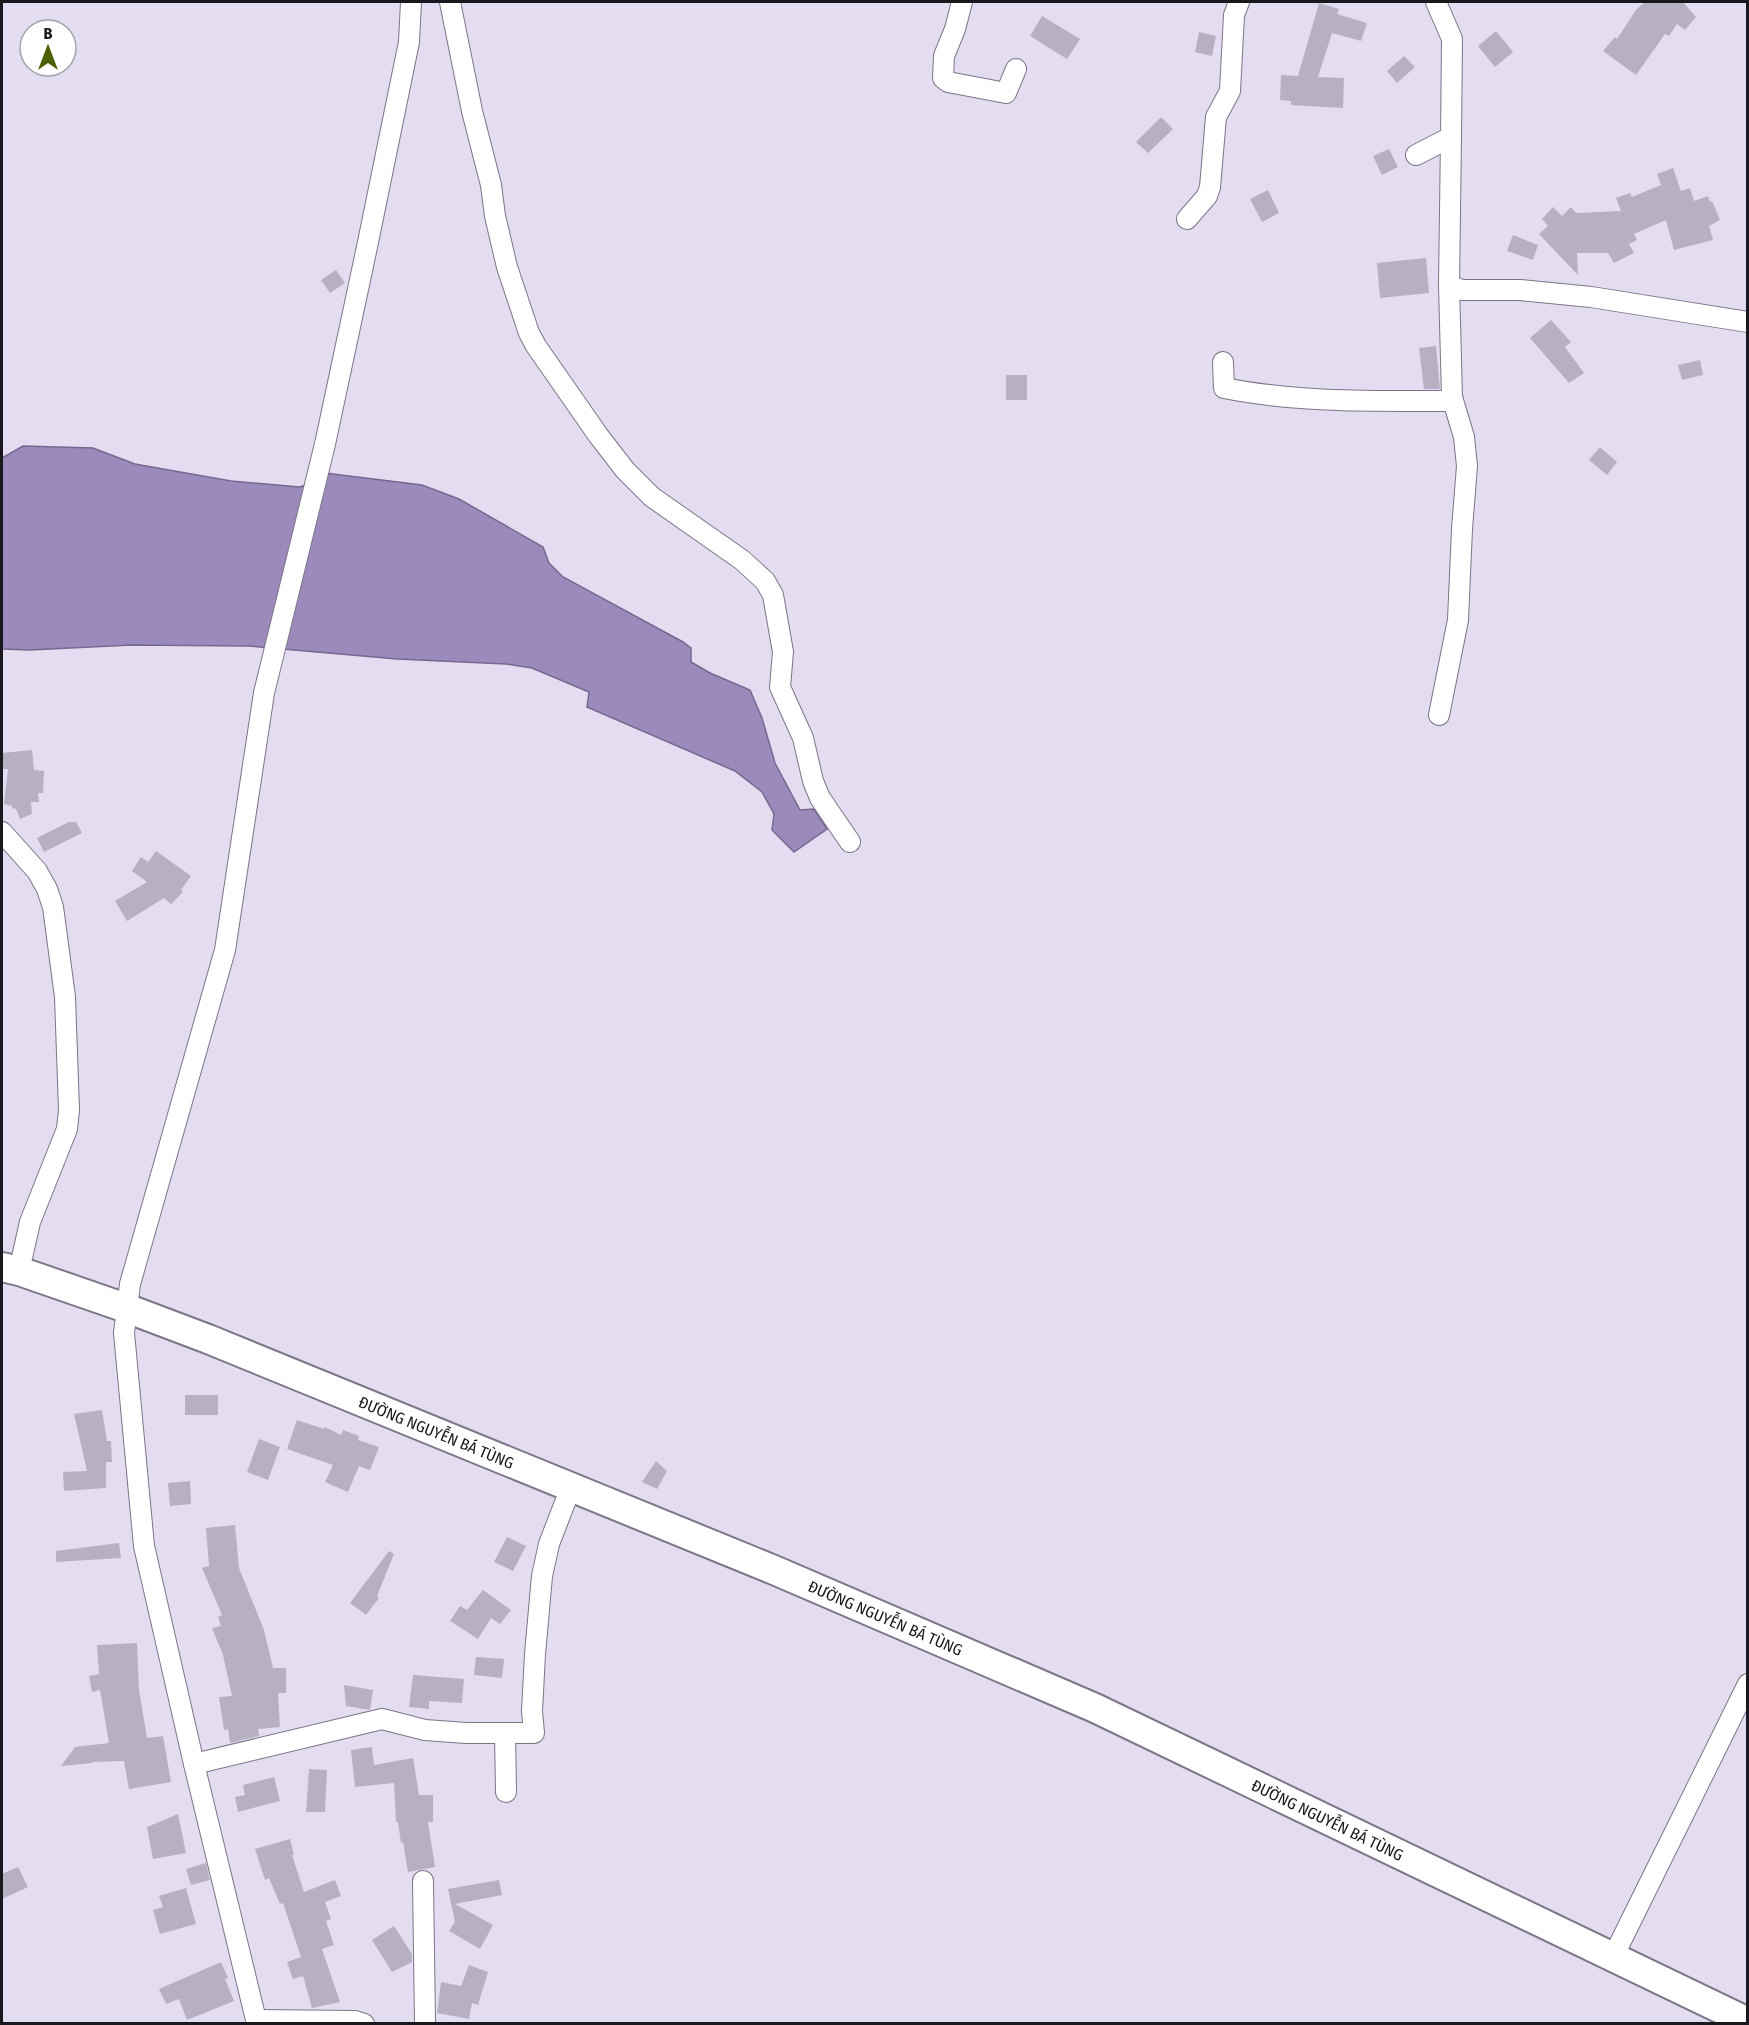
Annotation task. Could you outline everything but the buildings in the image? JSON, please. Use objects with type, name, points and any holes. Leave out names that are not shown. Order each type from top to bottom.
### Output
[{"type":"main road","name":"ĐƯỜNG NGUYỄN BÁ TÙNG","points":[[10,1269],[126,1308],[208,1339],[784,1575],[1095,1708],[1748,2022]]},
{"type":"street","points":[[363,2024],[355,2022],[256,2022],[144,1546],[124,1332],[130,1284],[225,950],[264,693],[324,444],[367,247],[408,42],[411,2]]},
{"type":"street","points":[[450,2],[507,267],[533,339],[598,435],[625,470],[652,497],[742,560],[765,581],[773,596],[783,652],[780,687],[803,738],[820,798],[850,842]]},
{"type":"street","points":[[962,2],[955,29],[944,56],[943,78],[948,82],[1006,93],[1016,69]]},
{"type":"street","points":[[1187,219],[1207,196],[1210,187],[1216,117],[1230,91],[1234,15],[1239,2]]},
{"type":"street","points":[[1436,2],[1452,39],[1449,285],[1451,382],[1453,401],[1465,443],[1467,466],[1458,620],[1439,715]]},
{"type":"street","points":[[1416,155],[1451,137]]},
{"type":"street","points":[[1449,285],[1462,290],[1520,290],[1591,297],[1748,322]]},
{"type":"street","points":[[1223,362],[1224,388],[1272,396],[1371,401],[1453,401]]},
{"type":"street","points":[[2,832],[37,872],[53,907],[65,997],[69,1110],[67,1130],[10,1269]]},
{"type":"street","points":[[194,1764],[382,1719],[425,1730],[466,1733],[534,1732],[532,1711],[535,1654],[543,1576],[549,1544],[577,1490]]},
{"type":"street","points":[[1613,1957],[1748,1684]]},
{"type":"street","points":[[505,1733],[506,1792]]},
{"type":"street","points":[[423,1881],[425,2024]]},
{"type":"shaded area","points":[[23,446],[93,448],[135,464],[231,481],[300,487],[313,482],[325,473],[422,485],[459,499],[543,547],[549,563],[563,577],[683,642],[691,648],[691,662],[750,690],[762,718],[775,763],[800,810],[814,809],[827,829],[794,852],[772,830],[774,814],[762,792],[735,771],[587,707],[589,692],[532,668],[506,664],[397,659],[249,646],[131,645],[30,650],[2,649],[2,458]]}]
